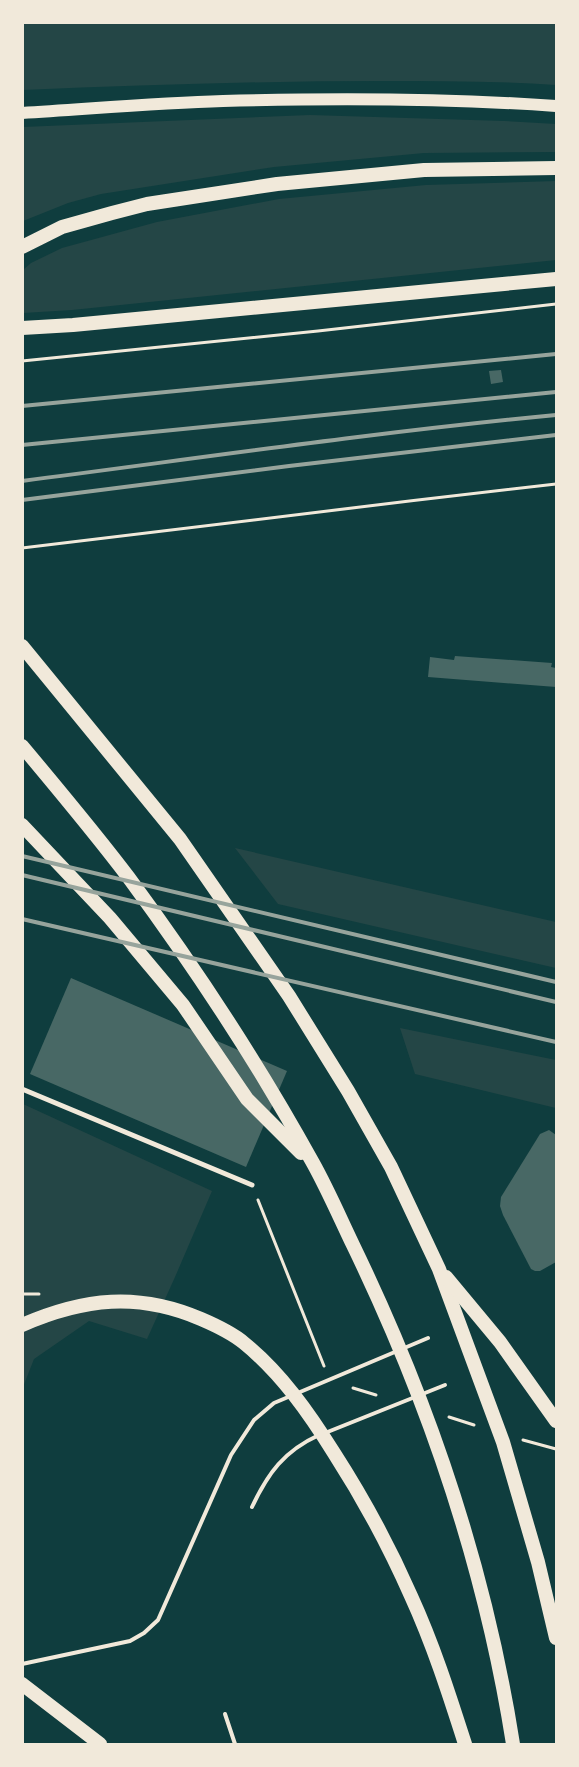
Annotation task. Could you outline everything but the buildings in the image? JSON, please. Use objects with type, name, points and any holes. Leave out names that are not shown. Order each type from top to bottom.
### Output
[{"type":"highway","points":[[22,247],[62,227],[147,204],[287,183],[424,170],[556,168]]},
{"type":"highway","points":[[22,328],[93,323],[556,279]]},
{"type":"highway","points":[[22,646],[180,839],[289,996],[348,1091],[391,1167],[439,1269],[503,1442],[538,1562],[556,1638]]},
{"type":"highway","points":[[22,746],[127,876],[164,927],[246,1049],[314,1165],[380,1301],[411,1375],[436,1443],[473,1560],[496,1654],[513,1744]]},
{"type":"highway","points":[[22,825],[110,918],[183,1005],[247,1099],[314,1165]]},
{"type":"highway","points":[[439,1269],[500,1342],[556,1421]]},
{"type":"highway","points":[[22,1325],[50,1313],[82,1304],[111,1301],[152,1304],[182,1311],[215,1325],[250,1348],[276,1374],[314,1420],[369,1511],[412,1596],[437,1660],[465,1744]]},
{"type":"highway","points":[[22,1684],[100,1744]]},
{"type":"main road","points":[[22,113],[222,101],[381,100],[504,102],[556,106]]},
{"type":"street","points":[[22,1089],[252,1185]]},
{"type":"lane","points":[[22,1664],[130,1641],[152,1627],[158,1620],[230,1455],[254,1420],[274,1403],[428,1338]]},
{"type":"lane","points":[[252,1507],[263,1483],[273,1469],[294,1449],[310,1439],[445,1385]]},
{"type":"lane","points":[[225,1714],[234,1744]]},
{"type":"path","points":[[22,361],[318,331],[556,304]]},
{"type":"path","points":[[22,548],[556,484]]},
{"type":"path","points":[[252,1185],[329,1381]]},
{"type":"shaded area","points":[[22,23],[556,23],[556,85],[469,81],[337,81],[23,90]]},
{"type":"shaded area","points":[[310,115],[556,124],[556,152],[424,153],[274,167],[101,194],[68,203],[23,221],[23,127]]},
{"type":"shaded area","points":[[556,181],[556,260],[72,310],[23,313],[23,270],[31,263],[62,248],[157,222],[279,199],[426,185]]},
{"type":"shaded area","points":[[235,848],[556,922],[556,968],[278,904]]},
{"type":"shaded area","points":[[400,1028],[556,1060],[556,1108],[415,1074]]},
{"type":"shaded area","points":[[23,1104],[212,1191],[147,1339],[89,1321],[34,1359],[23,1387]]},
{"type":"railway","points":[[22,406],[556,354]]},
{"type":"railway","points":[[22,445],[556,392]]},
{"type":"railway","points":[[22,481],[356,437],[556,415]]},
{"type":"railway","points":[[22,500],[556,435]]},
{"type":"railway","points":[[22,856],[556,982]]},
{"type":"railway","points":[[22,875],[556,1002]]},
{"type":"railway","points":[[22,919],[556,1042]]}]
